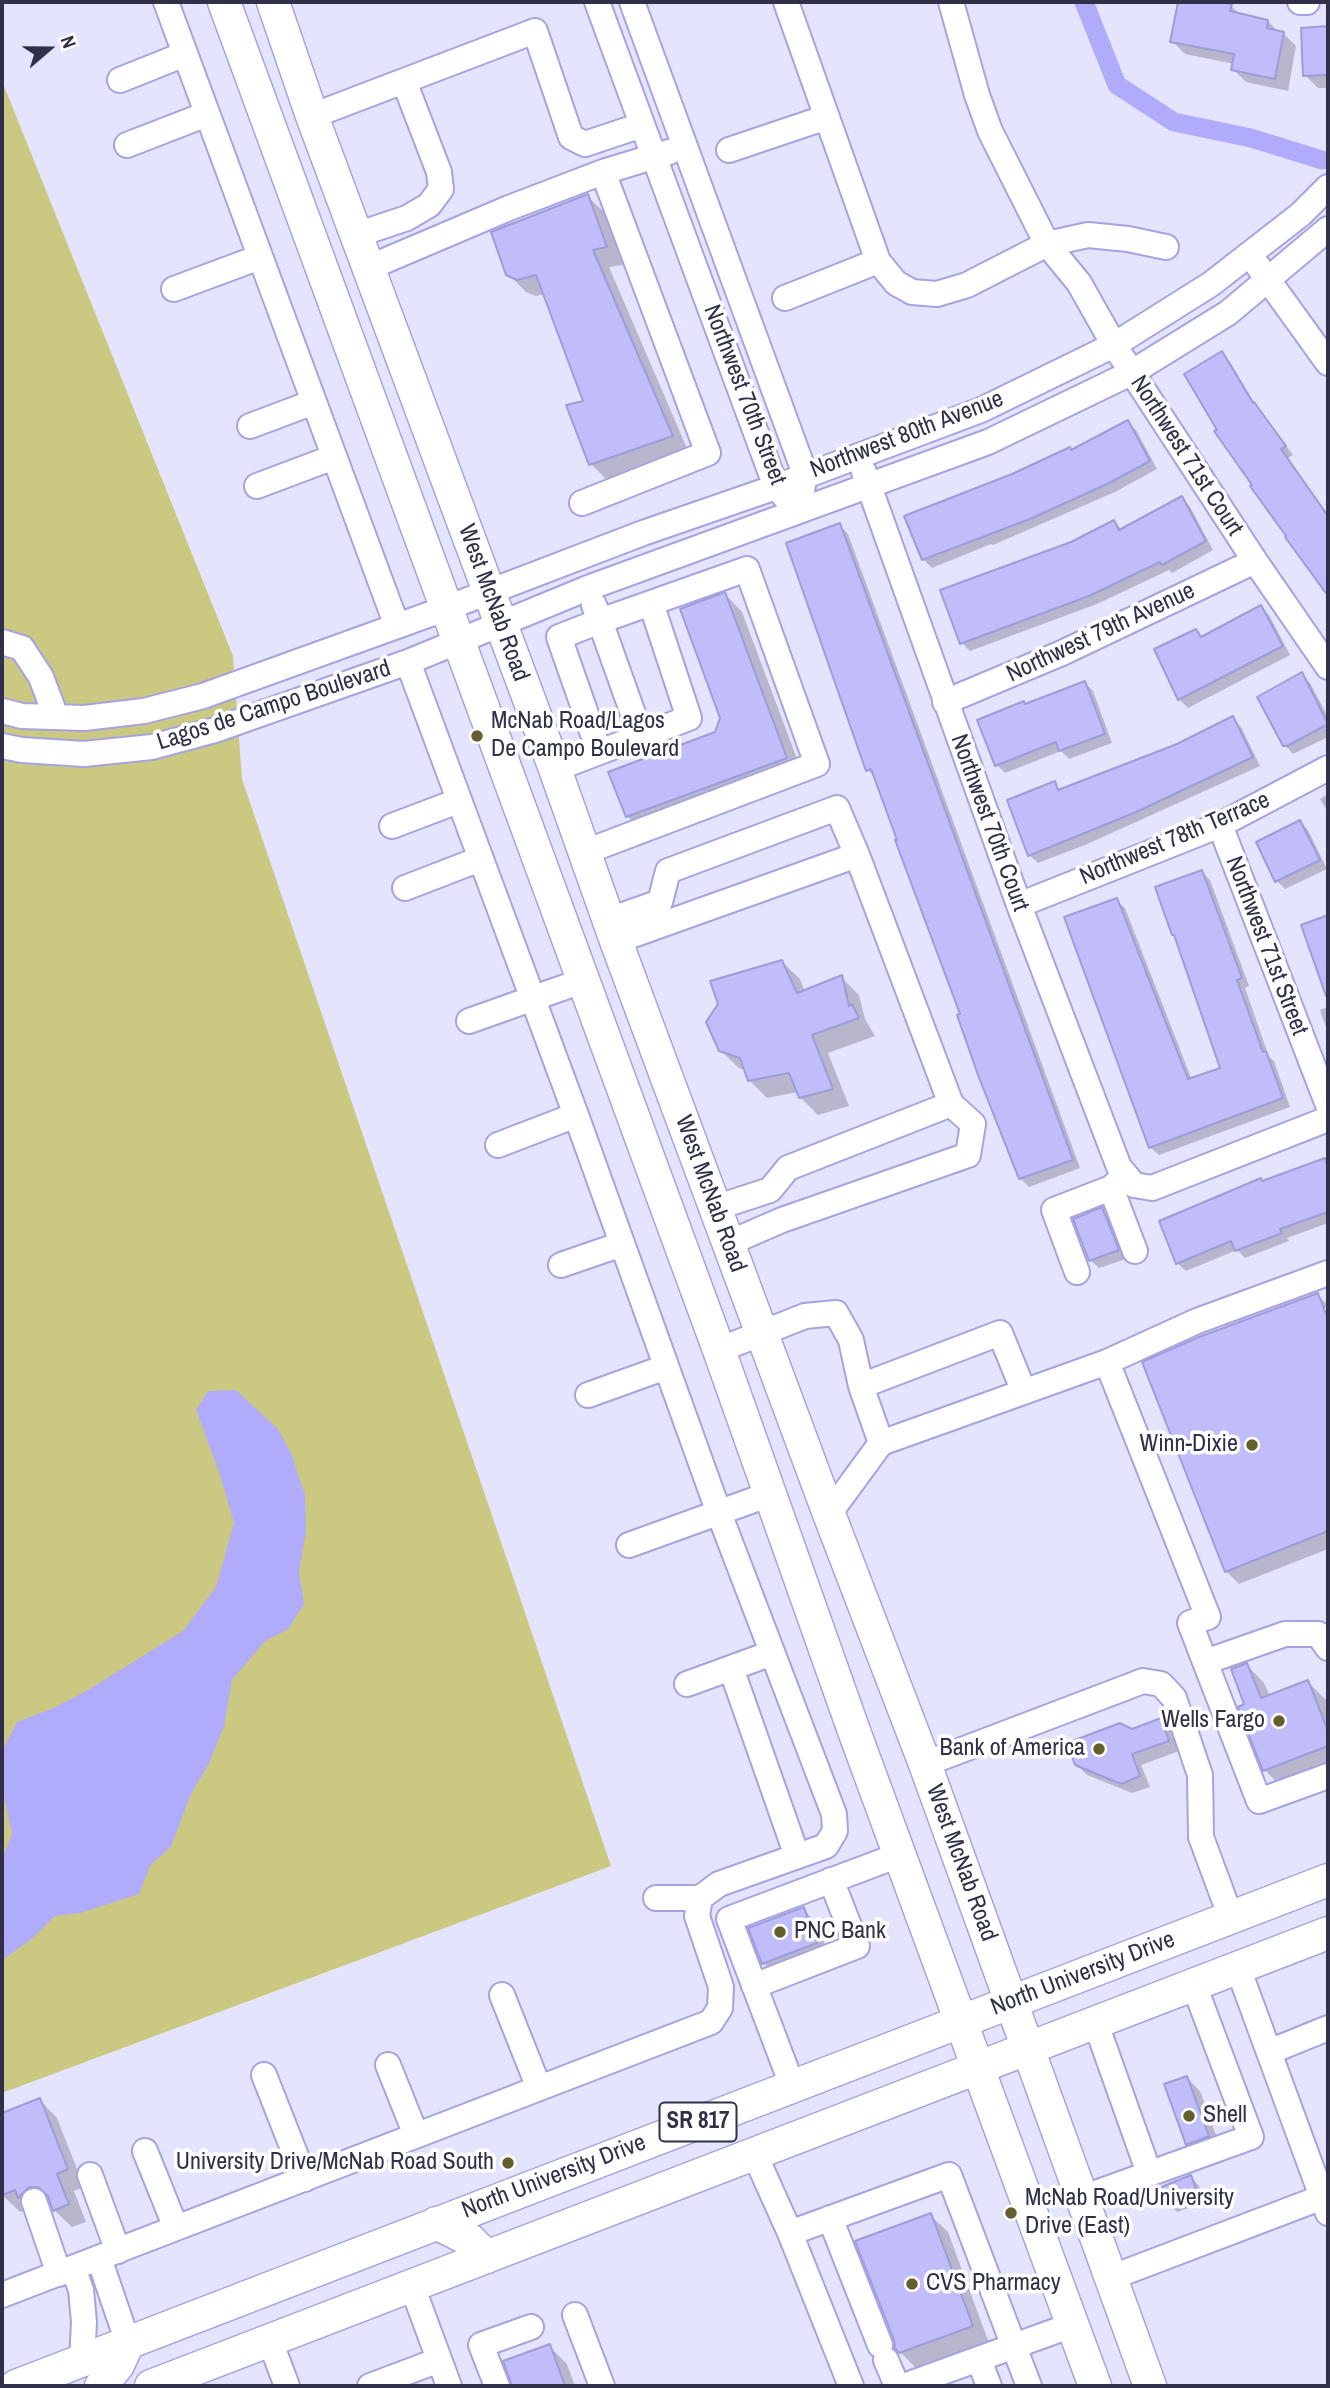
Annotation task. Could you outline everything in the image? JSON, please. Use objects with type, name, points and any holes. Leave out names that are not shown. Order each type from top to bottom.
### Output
[{"type":"main road","name":"West McNab Road","points":[[224,2],[719,1350],[899,1854],[1095,2386]]},
{"type":"main road","name":"West McNab Road","points":[[272,2],[715,1209],[925,1763],[1150,2386]]},
{"type":"main road","points":[[582,981],[603,976],[611,981],[638,1055],[666,1075]]},
{"type":"main road","name":"North University Drive","points":[[16,2386],[1328,1880]]},
{"type":"main road","name":"North University Drive","points":[[151,2386],[1030,2050],[1328,1933]]},
{"type":"main road","points":[[436,2223],[470,2239],[487,2257]]},
{"type":"main road","points":[[136,2386],[146,2362],[180,2323]]},
{"type":"main road","points":[[101,2386],[118,2365],[128,2343]]},
{"type":"street","points":[[166,2],[397,626]]},
{"type":"street","name":"Northwest 70th Street","points":[[597,2],[776,486],[798,512]]},
{"type":"street","name":"Northwest 70th Street","points":[[632,2],[805,474],[798,512]]},
{"type":"street","points":[[786,2],[878,261],[896,283],[912,292],[937,294],[967,285],[1047,244],[1067,238],[1106,235],[1166,247]]},
{"type":"street","name":"Northwest 71st Court","points":[[951,2],[990,131],[1047,244],[1079,283],[1131,373],[1328,667]]},
{"type":"street","points":[[1300,2],[1307,2]]},
{"type":"street","points":[[312,116],[535,32],[571,137],[585,144],[642,125]]},
{"type":"street","points":[[120,80],[185,54]]},
{"type":"street","points":[[356,235],[407,218],[429,205],[440,189],[439,172],[404,81]]},
{"type":"street","points":[[127,145],[207,114]]},
{"type":"street","points":[[729,150],[827,117]]},
{"type":"street","points":[[368,268],[509,208],[603,172],[686,146]]},
{"type":"street","points":[[582,503],[708,453],[603,172]]},
{"type":"street","name":"Northwest 80th Avenue","points":[[447,608],[643,533],[981,410],[1114,345],[1211,284],[1301,214],[1328,187]]},
{"type":"street","name":"Northwest 80th Avenue","points":[[458,641],[588,588],[988,442],[1131,373],[1228,313],[1328,229]]},
{"type":"street","points":[[1249,254],[1328,363]]},
{"type":"street","points":[[174,289],[260,257]]},
{"type":"street","points":[[785,298],[878,261]]},
{"type":"street","points":[[250,426],[314,402]]},
{"type":"street","name":"Northwest 70th Court","points":[[858,455],[1019,905],[1119,1167],[1135,1251]]},
{"type":"street","points":[[257,486],[334,457]]},
{"type":"street","name":"Northwest 79th Avenue","points":[[945,702],[1062,653],[1255,561]]},
{"type":"street","points":[[585,852],[817,764],[747,569],[559,637],[599,751]]},
{"type":"street","points":[[588,588],[641,736]]},
{"type":"street","points":[[555,769],[689,718],[650,603]]},
{"type":"street","name":"Lagos de Campo Boulevard","points":[[2,711],[22,716],[84,718],[144,711],[191,699],[447,608]]},
{"type":"street","name":"Lagos de Campo Boulevard","points":[[2,746],[84,754],[152,747],[215,730],[408,662],[458,641]]},
{"type":"street","points":[[2,642],[22,648],[41,677],[56,717]]},
{"type":"street","points":[[408,662],[576,1115],[719,1513],[834,1814],[835,1831],[826,1846],[719,1884],[700,1898],[656,1898]]},
{"type":"street","name":"Northwest 78th Terrace","points":[[1019,905],[1220,825],[1328,768]]},
{"type":"street","points":[[392,826],[458,801]]},
{"type":"street","points":[[666,912],[668,871],[837,808],[858,855],[951,1104],[973,1124],[968,1155],[782,1220],[729,1243]]},
{"type":"street","name":"Northwest 71st Street","points":[[1220,825],[1328,1105]]},
{"type":"street","points":[[612,931],[666,912],[858,855]]},
{"type":"street","points":[[405,888],[480,859]]},
{"type":"street","points":[[469,1021],[582,981]]},
{"type":"street","points":[[715,1209],[770,1190],[788,1168],[951,1104]]},
{"type":"street","points":[[498,1145],[576,1115]]},
{"type":"street","points":[[1077,1272],[1054,1210],[1124,1183],[1152,1188],[1328,1119]]},
{"type":"street","points":[[770,1190],[782,1220]]},
{"type":"street","points":[[561,1265],[622,1244]]},
{"type":"street","points":[[829,1514],[881,1443],[1107,1362],[1197,1321],[1328,1273]]},
{"type":"street","points":[[719,1350],[805,1316],[836,1313],[851,1339],[861,1386],[881,1443]]},
{"type":"street","points":[[861,1386],[1000,1333],[1024,1392]]},
{"type":"street","points":[[1107,1362],[1208,1617],[1190,1623],[1259,1801],[1328,1776]]},
{"type":"street","points":[[588,1395],[666,1367]]},
{"type":"street","points":[[629,1545],[770,1494]]},
{"type":"street","points":[[1205,1662],[1285,1634],[1318,1634],[1328,1648]]},
{"type":"street","points":[[687,1684],[772,1653]]},
{"type":"street","points":[[731,1668],[797,1856]]},
{"type":"street","points":[[925,1763],[1143,1681],[1161,1684],[1174,1698],[1200,1775],[1201,1837],[1231,1918]]},
{"type":"street","points":[[792,2085],[729,1919],[899,1854]]},
{"type":"street","points":[[754,1986],[857,1946],[831,1880]]},
{"type":"street","points":[[2,2295],[711,2022],[720,2008],[722,1987],[697,1916],[700,1898]]},
{"type":"street","points":[[1110,2278],[1326,2202],[1238,1968]]},
{"type":"street","points":[[1082,2198],[1251,2137],[1194,1985]]},
{"type":"street","points":[[502,1995],[539,2088]]},
{"type":"street","points":[[1096,2024],[1149,2174]]},
{"type":"street","points":[[1269,2052],[1328,2028]]},
{"type":"street","points":[[388,2065],[416,2135]]},
{"type":"street","points":[[264,2075],[305,2179]]},
{"type":"street","points":[[145,2151],[176,2228]]},
{"type":"street","points":[[755,2155],[790,2233],[851,2386]]},
{"type":"street","points":[[90,2175],[128,2343]]},
{"type":"street","points":[[790,2233],[949,2175],[1029,2386]]},
{"type":"street","points":[[34,2201],[66,2271],[81,2290],[84,2322],[82,2361]]},
{"type":"street","points":[[830,2218],[897,2386]]},
{"type":"street","points":[[412,2286],[449,2386]]},
{"type":"street","points":[[575,2315],[602,2386]]},
{"type":"street","points":[[904,2386],[1072,2325]]},
{"type":"street","points":[[496,2386],[481,2345],[531,2328]]},
{"type":"street","points":[[270,2341],[287,2386]]},
{"type":"street","points":[[370,2386],[439,2360]]},
{"type":"street","points":[[979,2360],[989,2386]]},
{"type":"shaded area","points":[[2,81],[233,656],[242,779],[611,1866],[2,2093]]},
{"type":"shaded area","points":[[236,1390],[278,1429],[291,1453],[305,1495],[306,1531],[299,1572],[304,1604],[288,1629],[265,1641],[232,1680],[224,1726],[208,1765],[191,1794],[171,1846],[150,1866],[139,1894],[80,1913],[55,1916],[33,1938],[2,1960],[2,1860],[12,1834],[4,1797],[2,1751],[17,1722],[56,1707],[88,1690],[183,1631],[216,1587],[234,1523],[196,1410],[208,1391]]},
{"type":"building","points":[[1178,2],[1232,4],[1230,11],[1268,20],[1267,28],[1284,32],[1275,79],[1231,70],[1234,54],[1170,42]]},
{"type":"building","points":[[1328,26],[1328,75],[1303,76],[1301,28]]},
{"type":"building","points":[[588,194],[607,247],[593,250],[673,436],[589,465],[566,405],[583,401],[536,275],[517,280],[506,275],[491,232]]},
{"type":"building","points":[[1222,351],[1253,403],[1286,446],[1281,449],[1328,516],[1328,596],[1214,431],[1217,430],[1184,374]]},
{"type":"building","points":[[1128,420],[1150,461],[1030,519],[922,560],[904,516],[1012,474],[1070,447],[1071,450]]},
{"type":"building","points":[[1182,496],[1206,541],[1162,565],[1160,562],[1089,596],[960,644],[940,590],[1071,542],[1114,520],[1119,530]]},
{"type":"building","points":[[840,523],[1073,1160],[1019,1179],[978,1075],[957,1015],[960,1014],[871,769],[866,771],[786,543]]},
{"type":"building","points":[[725,592],[787,758],[626,817],[608,772],[715,732],[720,718],[680,609]]},
{"type":"building","points":[[1261,605],[1283,646],[1178,700],[1154,649],[1196,629],[1201,637]]},
{"type":"building","points":[[1302,672],[1328,724],[1283,746],[1257,697]]},
{"type":"building","points":[[1085,681],[1105,734],[1059,751],[1056,742],[995,766],[977,720]]},
{"type":"building","points":[[1233,716],[1253,757],[1134,813],[1028,856],[1007,800],[1055,781],[1058,790],[1177,744]]},
{"type":"building","points":[[1300,820],[1320,860],[1275,882],[1256,842]]},
{"type":"building","points":[[1202,870],[1242,978],[1237,980],[1283,1098],[1149,1148],[1064,917],[1117,898],[1188,1079],[1220,1068],[1155,887]]},
{"type":"building","points":[[1328,915],[1328,996],[1326,996],[1301,925]]},
{"type":"building","points":[[782,960],[797,993],[842,975],[849,1006],[852,1004],[859,1018],[812,1035],[833,1089],[799,1098],[789,1073],[748,1081],[740,1058],[719,1051],[706,1022],[718,1004],[710,981]]},
{"type":"building","points":[[1325,1158],[1328,1168],[1328,1212],[1280,1229],[1282,1233],[1235,1251],[1231,1241],[1176,1264],[1159,1221],[1261,1178],[1262,1181]]},
{"type":"building","points":[[1102,1207],[1119,1250],[1089,1261],[1073,1219]]},
{"type":"building","name":"Winn-Dixie","points":[[1318,1293],[1328,1319],[1328,1531],[1225,1572],[1142,1362],[1199,1337]]},
{"type":"building","name":"Wells Fargo","points":[[1247,1663],[1261,1698],[1308,1680],[1328,1731],[1328,1746],[1263,1771],[1238,1707],[1244,1704],[1231,1669]]},
{"type":"building","name":"Bank of America","points":[[1161,1718],[1169,1741],[1132,1754],[1140,1776],[1121,1784],[1075,1765],[1067,1743],[1120,1723],[1132,1729]]},
{"type":"building","name":"PNC Bank","points":[[804,1907],[817,1943],[762,1964],[748,1928]]},
{"type":"building","name":"Shell","points":[[1187,2076],[1209,2136],[1186,2145],[1164,2084]]},
{"type":"building","points":[[40,2098],[68,2169],[57,2174],[69,2204],[53,2211],[48,2196],[38,2187],[29,2187],[18,2198],[15,2190],[2,2195],[2,2113]]},
{"type":"building","points":[[1191,2175],[1198,2194],[1167,2205],[1161,2187]]},
{"type":"building","name":"CVS Pharmacy","points":[[931,2213],[973,2326],[899,2353],[855,2241]]},
{"type":"building","points":[[550,2344],[565,2386],[512,2386],[503,2361]]},
{"type":"waterway","points":[[1084,2],[1117,85],[1174,122],[1251,138],[1322,160]]},
{"type":"place","name":"McNab Road/Lagos De Campo Boulevard","points":[[477,736]]},
{"type":"place","name":"Winn-Dixie","points":[[1252,1445]]},
{"type":"place","name":"Wells Fargo","points":[[1279,1721]]},
{"type":"place","name":"Bank of America","points":[[1099,1749]]},
{"type":"place","name":"PNC Bank","points":[[780,1932]]},
{"type":"place","name":"Shell","points":[[1189,2116]]},
{"type":"place","name":"University Drive/McNab Road South","points":[[508,2163]]},
{"type":"place","name":"McNab Road/University Drive (East)","points":[[1011,2213]]},
{"type":"place","name":"CVS Pharmacy","points":[[912,2284]]}]
